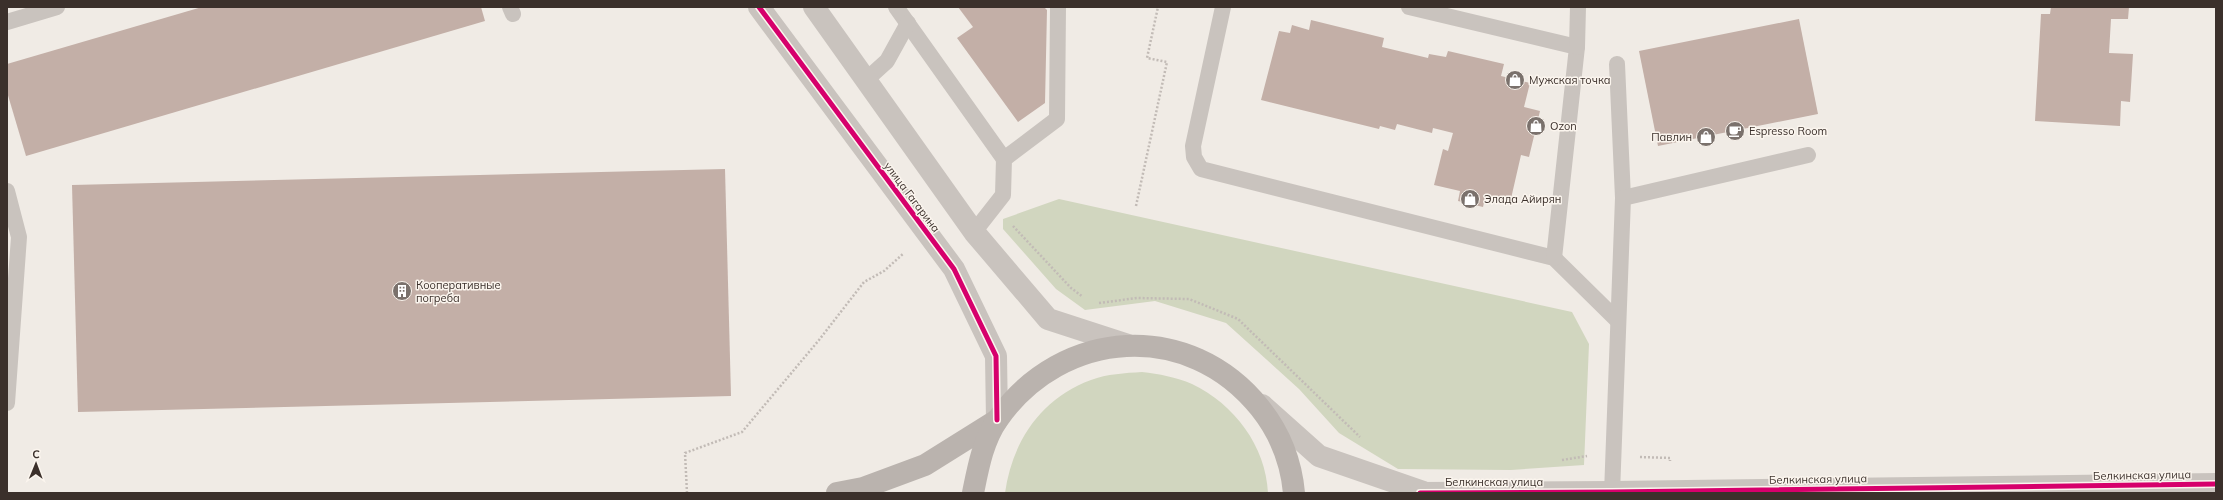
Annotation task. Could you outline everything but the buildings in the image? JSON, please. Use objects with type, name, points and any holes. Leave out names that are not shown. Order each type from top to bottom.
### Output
[{"type":"main road","points":[[973,493],[979,458],[997,420],[1022,390],[1053,366],[1089,351],[1128,345],[1170,349],[1190,356],[1210,364],[1245,389],[1275,426],[1292,471],[1294,493]]},
{"type":"main road","points":[[837,493],[863,488],[925,465],[997,420]]},
{"type":"street","name":"улица Гагарина","points":[[759,7],[954,269],[996,356],[997,420]]},
{"type":"street","points":[[814,7],[974,232],[1048,319],[1128,345]]},
{"type":"street","name":"Белкинская улица","points":[[1245,389],[1319,456],[1422,493],[1612,493],[2216,484]]},
{"type":"lane","points":[[7,22],[57,7]]},
{"type":"lane","points":[[896,7],[1004,159],[1003,195],[974,232]]},
{"type":"lane","points":[[1004,159],[1058,119],[1058,7]]},
{"type":"lane","points":[[1223,7],[1193,146],[1194,157],[1201,168],[1554,258],[1618,321]]},
{"type":"lane","points":[[1409,7],[1577,46]]},
{"type":"lane","points":[[1554,258],[1577,46],[1578,7]]},
{"type":"lane","points":[[866,80],[887,61],[908,23]]},
{"type":"lane","points":[[1612,493],[1623,198],[1617,64]]},
{"type":"lane","points":[[1623,198],[1808,154]]},
{"type":"lane","points":[[7,191],[19,237],[7,403]]},
{"type":"path","points":[[1136,206],[1167,62],[1147,58],[1158,7]]},
{"type":"path","points":[[994,206],[1071,288],[1086,300]]},
{"type":"path","points":[[687,493],[685,453],[742,432],[819,340],[864,282],[884,271],[907,250]]},
{"type":"path","points":[[1091,304],[1137,298],[1189,299],[1238,319],[1363,440]]},
{"type":"path","points":[[1554,461],[1590,455]]},
{"type":"green space","points":[[1059,199],[1572,312],[1589,344],[1584,465],[1511,470],[1398,469],[1339,433],[1299,389],[1226,323],[1155,301],[1085,310],[1056,289],[1003,229],[1003,219]]},
{"type":"green space","points":[[1142,372],[1180,379],[1192,384],[1207,392],[1234,415],[1245,428],[1261,459],[1266,476],[1268,493],[1005,493],[1014,456],[1022,440],[1032,424],[1057,398],[1073,388],[1097,378],[1123,373]]},
{"type":"cycle path","points":[[759,7],[954,269],[996,356],[997,420]]},
{"type":"cycle path","points":[[1420,493],[2216,484]]},
{"type":"place","name":"Мужская точка","points":[[1515,80]]},
{"type":"place","name":"Ozon","points":[[1536,126]]},
{"type":"place","name":"Espresso Room","points":[[1735,131]]},
{"type":"place","name":"Павлин","points":[[1706,137]]},
{"type":"place","name":"Элада Айирян","points":[[1470,199]]},
{"type":"place","name":"Кооперативные погреба","points":[[402,291]]}]
